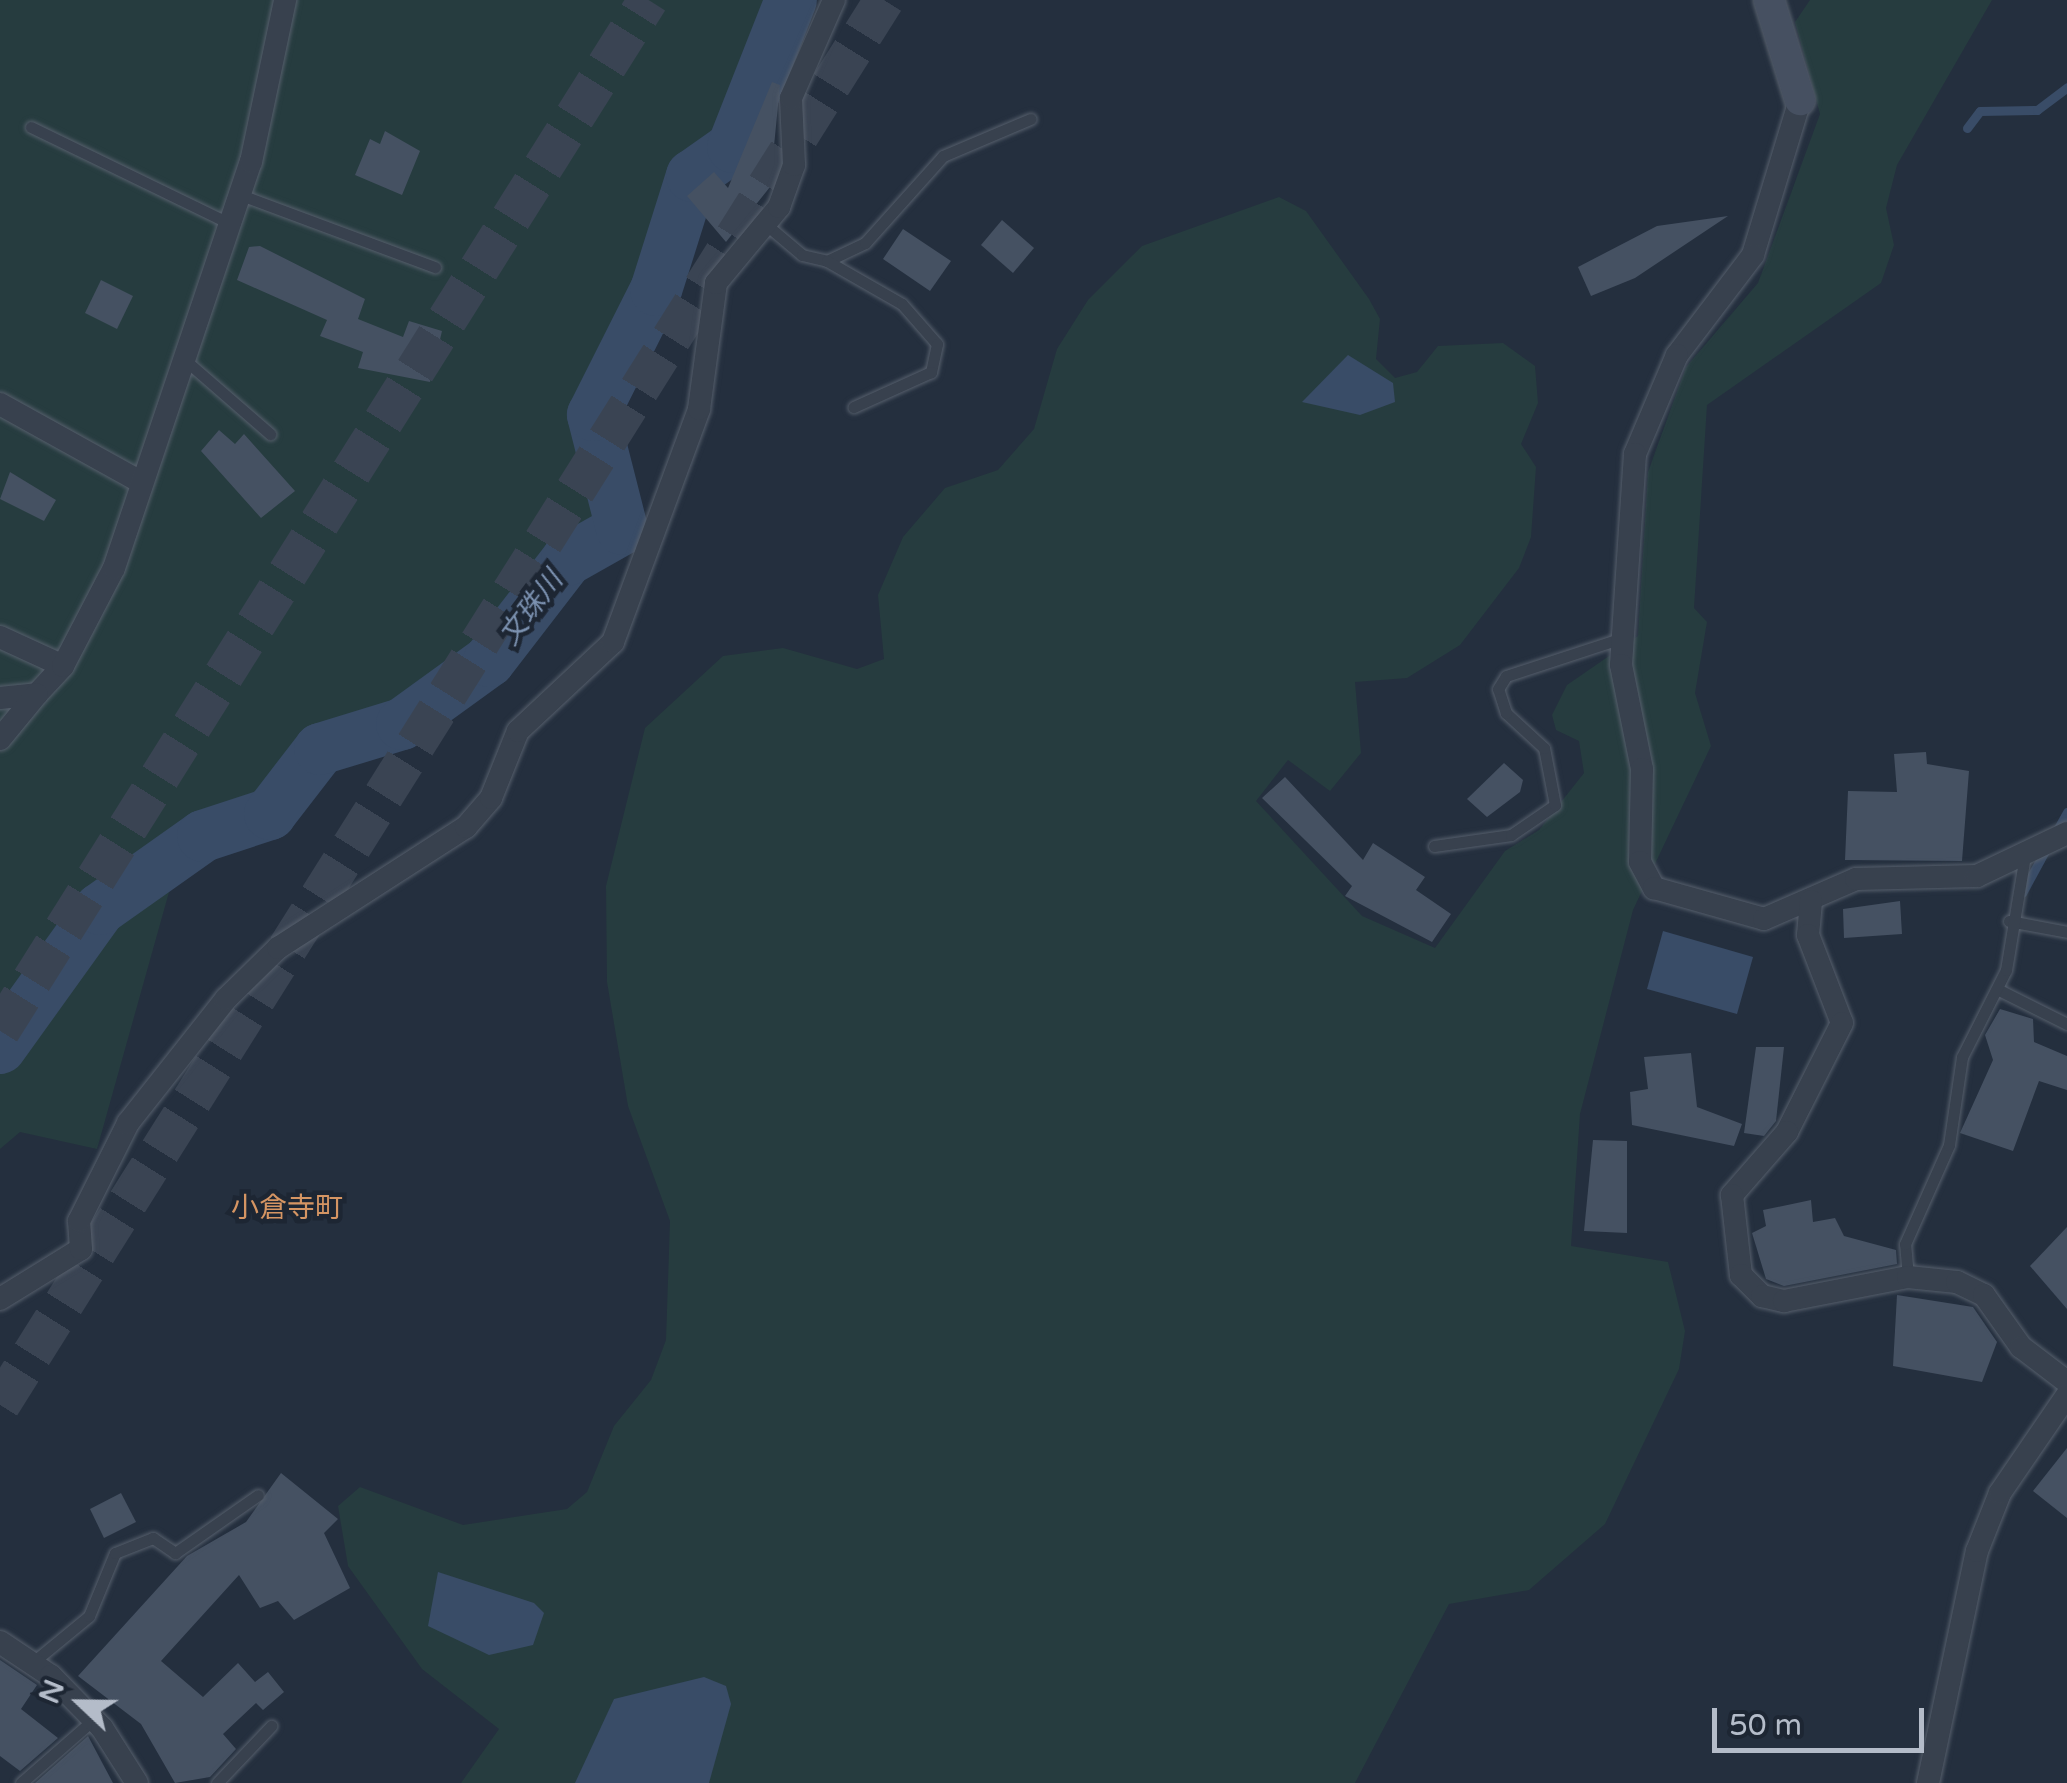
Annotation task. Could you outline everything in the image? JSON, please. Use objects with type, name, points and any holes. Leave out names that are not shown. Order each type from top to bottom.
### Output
[{"type":"street","points":[[0,738],[64,666],[114,568],[139,481],[241,195],[285,0]]},
{"type":"street","points":[[0,1299],[81,1249],[79,1220],[128,1123],[226,998],[278,948],[466,827],[491,798],[518,731],[613,642],[699,408],[716,282],[769,227],[794,165],[791,98],[834,0]]},
{"type":"street","points":[[1769,0],[1800,100],[1753,256],[1677,356],[1643,425],[1622,638],[1642,769],[1635,830],[1654,888],[1764,918],[1856,879],[1976,876],[2067,833]]},
{"type":"street","points":[[0,404],[139,481]]},
{"type":"street","points":[[0,636],[64,666]]},
{"type":"street","points":[[0,698],[37,694]]},
{"type":"street","points":[[1811,901],[1808,935],[1842,1023],[1787,1132],[1732,1195],[1742,1275],[1762,1296],[1784,1301],[1908,1277],[1984,1295],[2021,1347],[2067,1382]]},
{"type":"street","points":[[1928,1783],[1978,1552],[2000,1493],[2063,1408]]},
{"type":"street","points":[[0,1642],[32,1663],[94,1720],[137,1783]]},
{"type":"lane","points":[[827,261],[865,243],[944,156],[1030,119]]},
{"type":"lane","points":[[31,128],[231,224]]},
{"type":"lane","points":[[241,195],[435,267]]},
{"type":"lane","points":[[769,227],[802,255],[827,261],[902,304],[937,344],[931,372],[854,408]]},
{"type":"lane","points":[[184,360],[270,434]]},
{"type":"lane","points":[[1434,846],[1510,835],[1555,805],[1544,748],[1506,713],[1498,688],[1506,676],[1622,638]]},
{"type":"lane","points":[[1908,1277],[1905,1244],[1949,1145],[1962,1057],[2000,990],[2008,921],[2026,850]]},
{"type":"lane","points":[[2008,921],[2067,932]]},
{"type":"lane","points":[[2000,990],[2067,1024]]},
{"type":"lane","points":[[32,1663],[89,1616],[115,1553],[152,1538],[175,1553],[258,1495]]},
{"type":"lane","points":[[21,1783],[94,1720]]},
{"type":"lane","points":[[217,1783],[271,1726]]},
{"type":"green space","points":[[0,0],[783,0],[748,105],[726,144],[686,182],[648,293],[589,414],[616,522],[561,559],[483,654],[453,665],[404,715],[315,739],[264,805],[171,885],[97,1149],[20,1132],[0,1149]]},
{"type":"green space","points":[[1810,0],[1992,0],[1897,165],[1886,208],[1894,245],[1881,283],[1707,405],[1694,608],[1707,622],[1695,693],[1711,746],[1633,910],[1580,1114],[1571,1246],[1668,1262],[1685,1331],[1679,1369],[1605,1524],[1529,1590],[1449,1604],[1355,1783],[461,1783],[499,1729],[422,1669],[348,1566],[338,1506],[360,1487],[463,1525],[567,1509],[587,1492],[614,1426],[651,1380],[666,1340],[670,1221],[628,1106],[607,982],[606,886],[645,728],[723,656],[783,648],[857,669],[884,659],[878,595],[903,537],[945,488],[998,470],[1034,429],[1057,349],[1088,300],[1142,246],[1279,197],[1306,211],[1369,299],[1380,319],[1376,359],[1395,378],[1417,372],[1438,346],[1503,343],[1535,366],[1538,403],[1521,444],[1536,467],[1531,537],[1519,568],[1460,645],[1407,678],[1355,682],[1361,753],[1330,791],[1288,760],[1256,801],[1362,916],[1435,948],[1505,851],[1539,830],[1584,773],[1579,741],[1556,730],[1552,715],[1567,685],[1638,636],[1648,472],[1686,367],[1758,283],[1820,114],[1795,22]]},
{"type":"water","points":[[1348,355],[1393,383],[1395,402],[1360,415],[1302,402]]},
{"type":"water","points":[[1663,931],[1753,957],[1737,1014],[1647,989]]},
{"type":"water","points":[[438,1572],[534,1603],[544,1613],[533,1645],[489,1655],[428,1626]]},
{"type":"water","points":[[704,1677],[726,1686],[731,1704],[709,1783],[575,1783],[614,1699]]},
{"type":"building","points":[[772,82],[780,85],[770,187],[726,242],[687,196],[714,172],[728,188]]},
{"type":"building","points":[[385,131],[420,151],[402,195],[355,175],[370,139],[380,144]]},
{"type":"building","points":[[1728,216],[1635,278],[1591,296],[1578,267],[1657,226]]},
{"type":"building","points":[[1002,220],[1034,248],[1013,273],[981,245]]},
{"type":"building","points":[[903,229],[951,261],[930,291],[883,259]]},
{"type":"building","points":[[260,246],[365,299],[358,319],[403,337],[409,321],[442,331],[430,382],[358,368],[363,352],[320,336],[327,320],[237,280],[249,247]]},
{"type":"building","points":[[101,280],[133,296],[117,329],[85,313]]},
{"type":"building","points":[[219,430],[235,444],[244,434],[295,491],[261,518],[201,451]]},
{"type":"building","points":[[10,472],[56,500],[44,521],[0,499]]},
{"type":"building","points":[[1926,752],[1927,764],[1969,771],[1962,861],[1845,860],[1848,791],[1897,792],[1894,754]]},
{"type":"building","points":[[1504,763],[1523,780],[1520,792],[1487,817],[1467,799]]},
{"type":"building","points":[[1285,777],[1363,860],[1373,843],[1425,877],[1416,890],[1451,914],[1432,942],[1345,896],[1352,886],[1262,798]]},
{"type":"building","points":[[1900,901],[1902,934],[1844,938],[1843,909]]},
{"type":"building","points":[[2000,1009],[2033,1019],[2034,1042],[2067,1056],[2067,1090],[2039,1081],[2013,1151],[1960,1133],[1993,1060],[1985,1035]]},
{"type":"building","points":[[1756,1047],[1784,1047],[1776,1121],[1764,1136],[1744,1133]]},
{"type":"building","points":[[1691,1053],[1697,1107],[1742,1124],[1734,1146],[1632,1125],[1630,1092],[1648,1089],[1644,1057]]},
{"type":"building","points":[[1593,1140],[1627,1141],[1627,1233],[1584,1231]]},
{"type":"building","points":[[1811,1200],[1813,1222],[1835,1218],[1844,1236],[1896,1250],[1897,1264],[1784,1286],[1766,1279],[1752,1233],[1766,1226],[1763,1210]]},
{"type":"building","points":[[2067,1227],[2067,1309],[2030,1266]]},
{"type":"building","points":[[1897,1295],[1973,1307],[1997,1342],[1982,1382],[1893,1366]]},
{"type":"building","points":[[2067,1448],[2067,1518],[2033,1491]]},
{"type":"building","points":[[281,1473],[338,1519],[324,1533],[350,1588],[294,1620],[278,1601],[260,1608],[239,1575],[161,1661],[203,1697],[238,1663],[255,1682],[268,1672],[284,1692],[263,1710],[256,1703],[223,1734],[236,1749],[210,1777],[175,1783],[141,1724],[78,1676],[187,1556],[246,1522]]},
{"type":"building","points":[[121,1493],[136,1522],[104,1538],[90,1509]]},
{"type":"building","points":[[0,1660],[37,1685],[21,1709],[58,1738],[20,1771],[0,1756]]},
{"type":"building","points":[[88,1736],[113,1783],[35,1783]]},
{"type":"waterway","name":"文珠川","points":[[0,1048],[100,909],[203,836],[270,814],[320,749],[402,724],[489,661],[567,560],[622,529],[593,415],[656,290],[692,176],[733,147],[791,0]]},
{"type":"waterway","points":[[1967,128],[1980,111],[2037,110],[2067,87]]},
{"type":"waterway","points":[[2056,832],[2067,812]]},
{"type":"waterway","points":[[2022,893],[2046,849]]},
{"type":"tunnel","points":[[0,1031],[648,0]]},
{"type":"tunnel","points":[[0,1405],[884,0]]},
{"type":"district","name":"小倉寺町","points":[[287,1208]]}]
